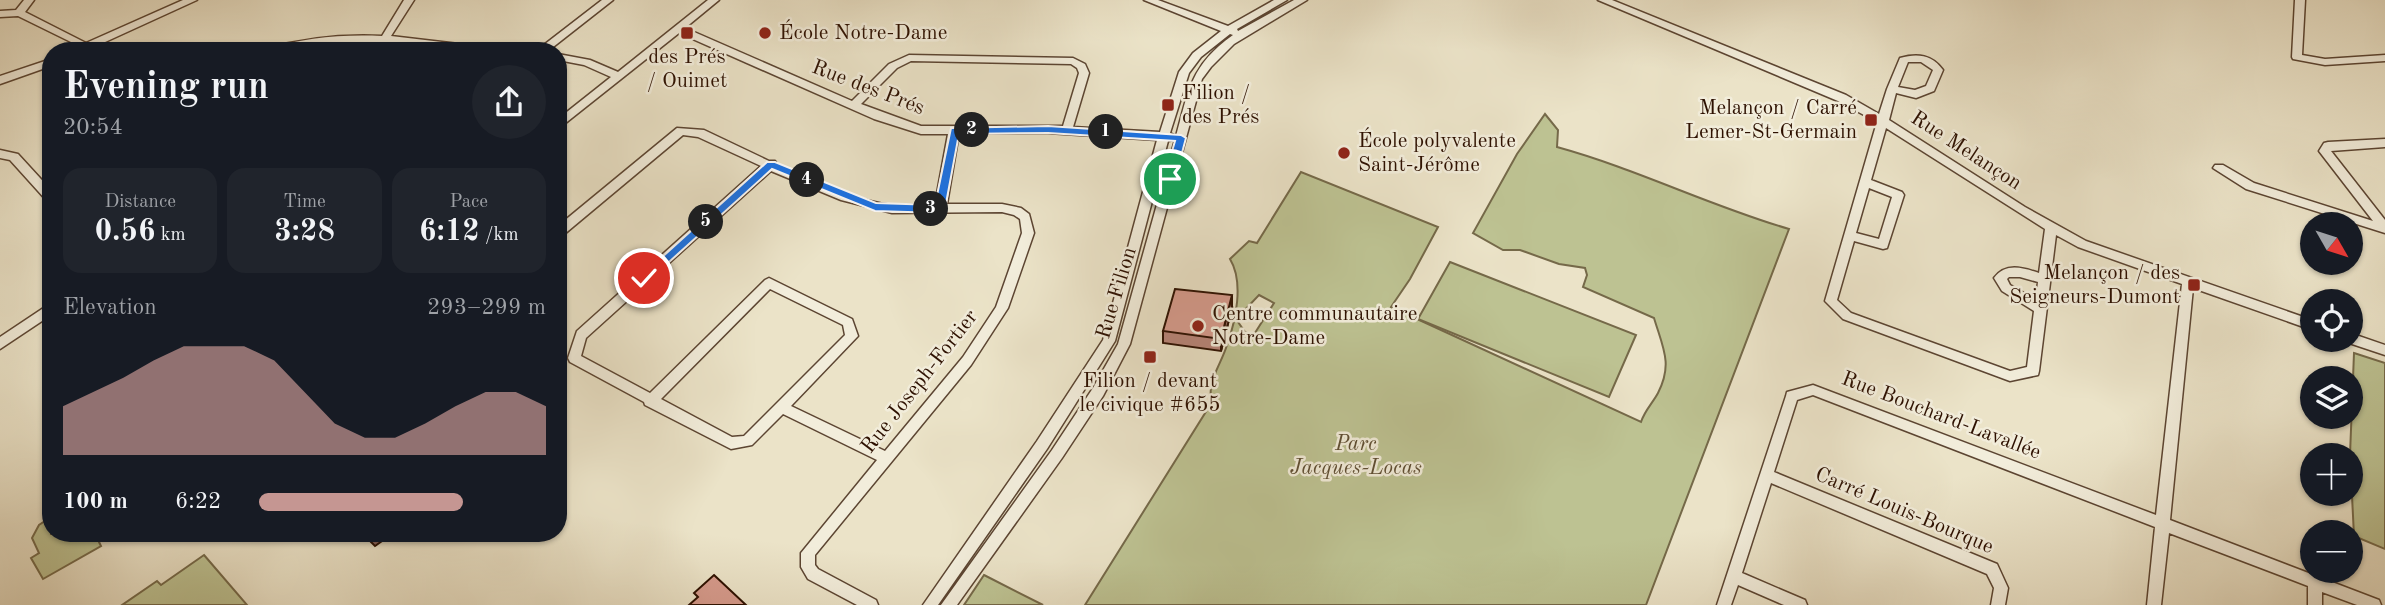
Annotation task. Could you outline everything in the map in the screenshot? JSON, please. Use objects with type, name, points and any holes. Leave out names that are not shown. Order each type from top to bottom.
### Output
[{"type":"street","points":[[19,13],[29,0]]},
{"type":"street","points":[[100,42],[191,0]]},
{"type":"street","points":[[384,40],[409,0]]},
{"type":"street","points":[[553,42],[608,0]]},
{"type":"street","points":[[567,118],[714,0]]},
{"type":"street","points":[[1149,0],[1233,32]]},
{"type":"street","name":"Rue Filion","points":[[930,605],[1042,445],[1109,341],[1183,74],[1197,55],[1282,0]]},
{"type":"street","name":"Rue Filion","points":[[948,605],[1057,454],[1098,392],[1124,344],[1197,79],[1233,32],[1301,0]]},
{"type":"street","name":"Rue Melançon","points":[[1603,0],[1842,98],[1885,121],[2050,228],[2113,257],[2300,321]]},
{"type":"street","points":[[2300,0],[2297,57],[2325,62],[2385,58]]},
{"type":"street","points":[[0,15],[19,13],[69,42]]},
{"type":"street","name":"Rue des Prés","points":[[678,29],[853,106],[921,130],[1067,130],[1181,138]]},
{"type":"street","points":[[300,42],[322,39],[404,42]]},
{"type":"street","points":[[853,106],[893,66],[909,58],[1073,61],[1081,66],[1084,73],[1067,130]]},
{"type":"street","points":[[567,59],[586,62],[619,76]]},
{"type":"street","points":[[0,80],[42,65]]},
{"type":"street","points":[[1183,74],[1197,79]]},
{"type":"street","points":[[1892,89],[1885,121],[1831,301],[1847,316],[2010,376],[2033,371],[2050,228]]},
{"type":"street","points":[[940,209],[954,130]]},
{"type":"street","name":"Rue Joseph-Fortier","points":[[567,226],[681,131],[700,133],[875,207],[1002,208],[1017,211],[1025,217],[1028,233],[1002,308],[988,331],[808,554],[808,567],[813,574],[871,605]]},
{"type":"street","points":[[2385,143],[2328,146],[2325,151],[2385,229]]},
{"type":"street","points":[[0,154],[14,158],[42,188]]},
{"type":"street","points":[[650,401],[769,283],[848,322],[852,336],[783,408],[747,441],[731,443],[650,401],[574,358],[581,335],[771,164]]},
{"type":"street","points":[[2219,168],[2250,186],[2385,229]]},
{"type":"street","points":[[1850,236],[1883,245],[1898,195],[1865,182]]},
{"type":"street","points":[[2040,309],[2006,288],[2000,278],[2006,272],[2020,272],[2044,279]]},
{"type":"street","points":[[2154,605],[2188,282]]},
{"type":"street","points":[[2,338],[42,314]]},
{"type":"street","points":[[1109,341],[1124,344]]},
{"type":"street","points":[[2363,342],[2385,350]]},
{"type":"street","name":"Rue Bouchard-Lavallée","points":[[1724,605],[1792,396],[1813,390],[2162,524]]},
{"type":"street","points":[[783,408],[885,457]]},
{"type":"street","name":"Carré Louis-Bourque","points":[[1766,475],[1992,569],[2001,588],[1998,605]]},
{"type":"street","points":[[2162,524],[2300,576]]},
{"type":"street","points":[[1733,576],[1800,605]]},
{"type":"street","points":[[2315,583],[2315,605]]},
{"type":"street","points":[[2318,583],[2374,605]]},
{"type":"green space","name":"Parc Jacques-Locas","points":[[1545,114],[1558,130],[1557,147],[1789,229],[1646,605],[1085,605],[1212,402],[1211,387],[1236,313],[1237,279],[1230,259],[1249,241],[1257,243],[1301,172],[1438,227],[1410,279],[1391,307],[1641,422],[1663,383],[1665,373],[1665,356],[1654,318],[1583,287],[1587,275],[1585,268],[1559,264],[1520,250],[1503,250],[1473,233],[1517,154]],"holes":[[[1259,295],[1274,303],[1253,336],[1245,332],[1236,319]]]},
{"type":"green space","points":[[1450,262],[1636,335],[1609,397],[1418,319]]},
{"type":"green space","points":[[2354,353],[2385,363],[2385,549],[2363,540],[2363,520],[2353,520],[2353,506],[2363,506],[2363,443],[2350,443],[2351,429],[2363,429],[2363,366],[2353,366]]},
{"type":"green space","points":[[42,523],[42,542],[99,542],[101,546],[43,579],[31,558],[39,553],[32,538]]},
{"type":"green space","points":[[204,555],[247,605],[122,605],[157,581],[161,585]]},
{"type":"green space","points":[[984,575],[1043,605],[964,605]]},
{"type":"building","name":"Centre communautaire Notre-Dame","points":[[1175,289],[1232,295],[1221,339],[1163,331]]},
{"type":"building","points":[[714,575],[746,605],[689,605],[698,597],[694,593]]},
{"type":"place","name":"des Prés / Ouimet","points":[[687,33]]},
{"type":"place","name":"École Notre-Dame","points":[[765,33]]},
{"type":"place","name":"Filion / des Prés","points":[[1168,105]]},
{"type":"place","name":"Melançon / Carré Lemer-St-Germain","points":[[1871,120]]},
{"type":"place","name":"École polyvalente Saint-Jérôme","points":[[1344,153]]},
{"type":"place","name":"Melançon / des Seigneurs-Dumont","points":[[2194,285]]},
{"type":"place","name":"Centre communautaire Notre-Dame","points":[[1198,326]]},
{"type":"place","name":"Filion / devant le civique #655","points":[[1150,357]]},
{"type":"route","points":[[644,278],[771,164],[875,207],[940,209],[954,130],[1048,129],[1181,138],[1170,179]]}]
